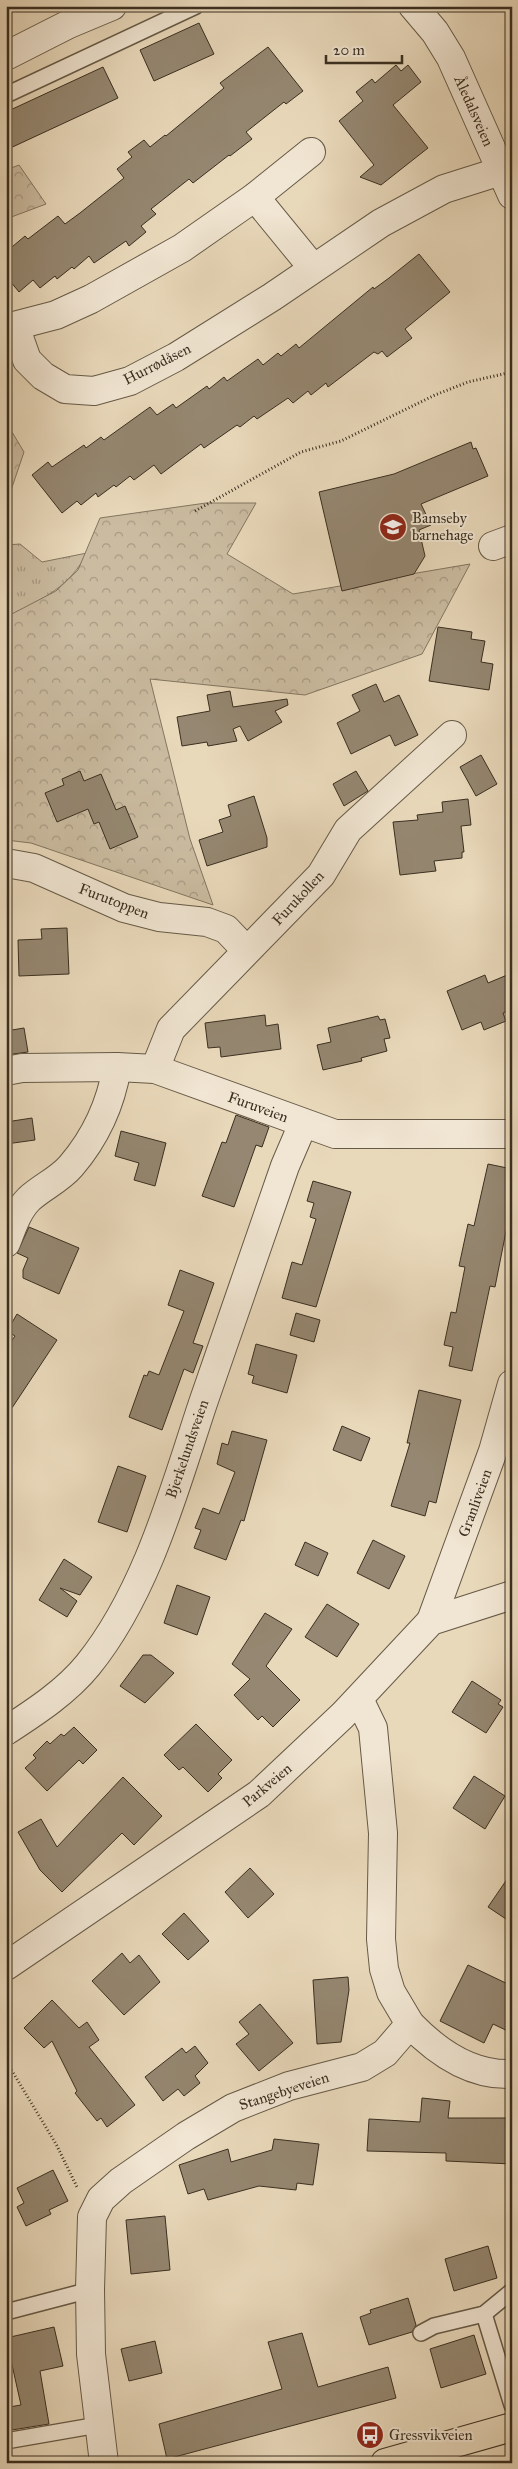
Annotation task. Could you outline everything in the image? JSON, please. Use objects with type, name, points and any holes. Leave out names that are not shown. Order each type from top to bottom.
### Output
[{"type":"main road","points":[[398,2461],[512,2427]]},
{"type":"street","name":"Åledalsveien","points":[[413,6],[435,32],[451,58],[512,195]]},
{"type":"street","points":[[6,56],[103,8]]},
{"type":"street","name":"Hurrødåsen","points":[[311,152],[255,197],[182,248],[90,299],[56,315],[10,327],[27,360],[43,376],[65,389],[94,391],[130,380],[176,357],[272,297],[381,223],[444,190],[501,170]]},
{"type":"street","points":[[255,197],[313,268]]},
{"type":"street","name":"Furukollen","points":[[155,1068],[171,1029],[321,875],[348,830],[452,735]]},
{"type":"street","name":"Furutoppen","points":[[6,864],[34,868],[124,908],[159,917],[207,922],[226,929],[246,950]]},
{"type":"street","points":[[6,1243],[19,1213],[29,1200],[70,1168],[86,1146],[107,1106],[116,1066]]},
{"type":"street","name":"Furuveien","points":[[6,1072],[22,1068],[116,1066],[155,1068],[303,1124],[335,1134],[512,1134]]},
{"type":"street","name":"Bjerkelundsveien","points":[[6,1731],[70,1684],[88,1665],[116,1623],[139,1582],[182,1465],[284,1166],[303,1124]]},
{"type":"street","name":"Granliveien","points":[[431,1621],[493,1451],[512,1384]]},
{"type":"street","name":"Parkveien","points":[[6,1966],[259,1794],[359,1699],[431,1621],[512,1595]]},
{"type":"street","points":[[359,1699],[373,1728],[383,1832],[381,1939],[384,1969],[391,1992],[410,2024],[427,2042],[445,2055],[470,2067],[498,2075],[512,2074]]},
{"type":"street","name":"Stangebyeveien","points":[[104,2463],[98,2425],[92,2354],[90,2290],[92,2217],[101,2199],[121,2181],[186,2136],[233,2108],[288,2086],[362,2067],[384,2053],[410,2024]]},
{"type":"lane","points":[[6,94],[196,6]]},
{"type":"lane","points":[[6,2312],[90,2290]]},
{"type":"lane","points":[[421,2333],[434,2326],[484,2314],[512,2291]]},
{"type":"lane","points":[[484,2314],[512,2405]]},
{"type":"lane","points":[[6,2441],[98,2425]]},
{"type":"path","points":[[195,511],[301,452],[340,441],[435,395],[468,382],[512,372]]},
{"type":"path","points":[[6,2061],[56,2144],[92,2217]]},
{"type":"path","points":[[499,2463],[512,2458]]},
{"type":"green space","points":[[19,165],[46,204],[6,219],[6,170]]},
{"type":"green space","points":[[6,422],[24,452],[6,505]]},
{"type":"green space","points":[[206,503],[256,503],[227,554],[293,594],[470,564],[422,654],[305,695],[150,679],[190,839],[213,905],[31,843],[6,840],[6,617],[56,591],[78,570],[100,518]]},
{"type":"green space","points":[[20,544],[42,562],[87,553],[80,565],[64,583],[44,598],[10,616],[6,601],[6,545]]},
{"type":"building","points":[[199,23],[214,54],[154,81],[140,50]]},
{"type":"building","points":[[268,47],[303,91],[286,104],[284,102],[246,132],[252,139],[193,183],[189,179],[151,209],[156,214],[141,226],[146,232],[129,246],[126,241],[94,263],[89,256],[74,269],[72,267],[57,279],[55,276],[40,288],[33,280],[19,292],[6,276],[6,252],[25,236],[28,239],[58,216],[65,224],[80,213],[124,178],[117,169],[132,157],[128,152],[144,140],[150,147],[166,136],[224,88],[220,83]]},
{"type":"building","points":[[396,65],[401,71],[408,65],[421,82],[393,105],[428,148],[381,185],[360,177],[374,165],[339,121],[363,101],[356,92],[372,79],[375,83]]},
{"type":"building","points":[[103,67],[118,98],[6,150],[6,112]]},
{"type":"building","points":[[419,254],[450,292],[405,329],[412,338],[387,357],[382,351],[378,354],[374,352],[328,387],[326,383],[311,395],[308,391],[293,403],[288,398],[257,419],[254,416],[240,427],[237,425],[204,448],[201,444],[161,474],[154,465],[134,480],[130,476],[116,487],[114,485],[98,497],[96,493],[81,505],[77,501],[62,513],[32,475],[48,462],[52,467],[84,445],[86,448],[101,437],[104,440],[150,407],[157,415],[173,404],[176,408],[207,386],[209,389],[224,377],[227,381],[258,359],[263,365],[278,353],[281,356],[296,344],[299,348],[373,287],[374,289]]},
{"type":"building","points":[[471,442],[473,449],[476,448],[488,476],[421,504],[431,525],[419,530],[425,556],[414,574],[342,591],[319,492],[394,474]]},
{"type":"building","points":[[438,627],[472,632],[471,639],[485,641],[481,662],[493,664],[489,690],[429,681]]},
{"type":"building","points":[[376,684],[384,702],[399,695],[418,735],[395,746],[390,735],[351,754],[337,723],[360,711],[352,695]]},
{"type":"building","points":[[230,691],[233,707],[287,699],[288,705],[275,711],[282,722],[248,741],[240,726],[233,729],[237,741],[208,746],[207,742],[182,746],[177,717],[210,711],[207,695]]},
{"type":"building","points":[[481,755],[497,784],[476,796],[460,767]]},
{"type":"building","points":[[80,771],[84,781],[101,774],[116,810],[125,806],[138,837],[110,849],[99,822],[94,824],[88,809],[57,822],[45,793],[64,785],[62,779]]},
{"type":"building","points":[[356,771],[368,791],[344,806],[333,784]]},
{"type":"building","points":[[254,796],[267,838],[267,847],[207,866],[199,840],[223,832],[219,820],[231,816],[228,805]]},
{"type":"building","points":[[468,799],[471,825],[461,826],[464,852],[462,852],[462,858],[434,861],[436,871],[400,875],[393,822],[418,820],[417,815],[443,812],[442,802]]},
{"type":"building","points":[[67,928],[69,974],[19,976],[18,940],[42,939],[41,929]]},
{"type":"building","points":[[512,973],[512,1009],[503,1013],[506,1021],[484,1030],[481,1022],[462,1030],[447,991],[485,975],[488,983]]},
{"type":"building","points":[[265,1015],[266,1026],[278,1024],[281,1049],[221,1057],[220,1047],[208,1048],[205,1023]]},
{"type":"building","points":[[378,1016],[380,1020],[385,1019],[390,1038],[384,1039],[387,1051],[361,1058],[362,1061],[323,1070],[317,1045],[331,1042],[328,1028]]},
{"type":"building","points":[[24,1028],[28,1052],[6,1055],[6,1031]]},
{"type":"building","points":[[236,1115],[269,1127],[262,1147],[256,1145],[234,1207],[202,1196],[222,1142],[226,1143]]},
{"type":"building","points":[[32,1118],[35,1140],[6,1144],[6,1122]]},
{"type":"building","points":[[121,1131],[166,1143],[155,1186],[134,1180],[139,1163],[115,1156]]},
{"type":"building","points":[[488,1164],[512,1169],[512,1201],[495,1287],[490,1286],[472,1371],[449,1366],[453,1347],[444,1345],[451,1312],[456,1313],[465,1267],[459,1266],[468,1224],[474,1226]]},
{"type":"building","points":[[313,1181],[351,1192],[316,1307],[282,1298],[292,1262],[302,1265],[316,1219],[310,1217],[314,1203],[307,1201]]},
{"type":"building","points":[[29,1227],[79,1248],[59,1294],[23,1278],[23,1270],[28,1258],[17,1253]]},
{"type":"building","points":[[180,1270],[214,1283],[193,1343],[203,1346],[193,1373],[184,1369],[162,1430],[129,1417],[144,1375],[147,1376],[149,1371],[159,1375],[184,1311],[168,1305]]},
{"type":"building","points":[[296,1313],[320,1320],[314,1342],[290,1335]]},
{"type":"building","points":[[17,1314],[57,1340],[6,1417],[6,1349],[15,1336],[7,1331]]},
{"type":"building","points":[[256,1344],[297,1355],[287,1393],[252,1383],[254,1376],[248,1374]]},
{"type":"building","points":[[419,1390],[461,1400],[436,1503],[429,1501],[425,1516],[391,1506],[410,1443],[407,1443]]},
{"type":"building","points":[[342,1426],[370,1438],[361,1461],[333,1450]]},
{"type":"building","points":[[232,1431],[267,1440],[244,1521],[241,1520],[226,1560],[194,1548],[201,1530],[195,1528],[203,1508],[219,1514],[235,1472],[217,1464],[222,1443],[228,1445]]},
{"type":"building","points":[[118,1466],[146,1476],[127,1532],[98,1522]]},
{"type":"building","points":[[373,1540],[405,1556],[389,1589],[357,1573]]},
{"type":"building","points":[[305,1542],[328,1553],[318,1576],[295,1565]]},
{"type":"building","points":[[64,1559],[92,1577],[80,1595],[60,1588],[77,1601],[67,1617],[39,1600]]},
{"type":"building","points":[[177,1585],[210,1597],[197,1635],[164,1623]]},
{"type":"building","points":[[327,1604],[359,1624],[337,1657],[305,1637]]},
{"type":"building","points":[[265,1613],[292,1629],[266,1666],[300,1700],[273,1727],[262,1716],[258,1720],[234,1695],[250,1679],[232,1664]]},
{"type":"building","points":[[143,1655],[151,1655],[174,1673],[145,1703],[120,1686]]},
{"type":"building","points":[[472,1681],[501,1700],[498,1704],[503,1707],[486,1733],[452,1712]]},
{"type":"building","points":[[196,1724],[232,1760],[218,1774],[222,1778],[208,1792],[183,1767],[179,1770],[164,1755]]},
{"type":"building","points":[[74,1727],[97,1750],[83,1764],[79,1760],[47,1791],[25,1768],[36,1758],[33,1755],[47,1741],[50,1744],[61,1734],[64,1736]]},
{"type":"building","points":[[474,1776],[505,1796],[485,1829],[453,1808]]},
{"type":"building","points":[[123,1777],[162,1816],[134,1845],[122,1833],[62,1892],[40,1870],[18,1832],[41,1819],[57,1847]]},
{"type":"building","points":[[250,1868],[274,1894],[248,1918],[225,1892]]},
{"type":"building","points":[[512,1872],[512,1923],[488,1907]]},
{"type":"building","points":[[184,1913],[209,1941],[188,1960],[162,1934]]},
{"type":"building","points":[[122,1953],[130,1963],[139,1955],[160,1982],[124,2015],[92,1981]]},
{"type":"building","points":[[468,1965],[512,1986],[512,2033],[493,2024],[484,2043],[440,2021]]},
{"type":"building","points":[[348,1977],[349,1990],[341,2042],[317,2044],[313,1980]]},
{"type":"building","points":[[52,2000],[79,2028],[87,2022],[99,2040],[89,2047],[135,2105],[107,2127],[101,2118],[97,2121],[75,2093],[77,2091],[52,2041],[44,2048],[24,2028]]},
{"type":"building","points":[[260,2004],[293,2043],[259,2071],[236,2044],[249,2034],[239,2022]]},
{"type":"building","points":[[195,2046],[208,2063],[195,2076],[200,2083],[184,2096],[178,2089],[163,2101],[145,2077],[182,2048],[186,2053]]},
{"type":"building","points":[[422,2098],[450,2101],[448,2118],[512,2118],[512,2164],[446,2161],[446,2153],[367,2151],[369,2119],[420,2122]]},
{"type":"building","points":[[274,2139],[319,2144],[313,2185],[297,2183],[296,2190],[259,2186],[208,2200],[204,2189],[188,2194],[179,2165],[228,2149],[231,2162],[272,2150]]},
{"type":"building","points":[[53,2170],[68,2201],[49,2210],[51,2214],[26,2226],[17,2207],[24,2203],[17,2188]]},
{"type":"building","points":[[165,2216],[170,2270],[131,2274],[126,2220]]},
{"type":"building","points":[[488,2246],[497,2278],[454,2291],[445,2259]]},
{"type":"building","points":[[408,2298],[416,2325],[412,2332],[369,2345],[360,2317],[371,2313],[370,2310]]},
{"type":"building","points":[[54,2327],[63,2366],[40,2371],[49,2424],[12,2430],[9,2407],[21,2405],[6,2338]]},
{"type":"building","points":[[302,2333],[318,2387],[388,2367],[396,2398],[167,2459],[159,2424],[282,2389],[268,2342]]},
{"type":"building","points":[[474,2335],[486,2374],[441,2388],[430,2349]]},
{"type":"building","points":[[155,2341],[162,2373],[129,2381],[121,2349]]},
{"type":"place","name":"Bamseby barnehage","points":[[393,527]]},
{"type":"place","name":"Gressvikveien","points":[[370,2435]]}]
